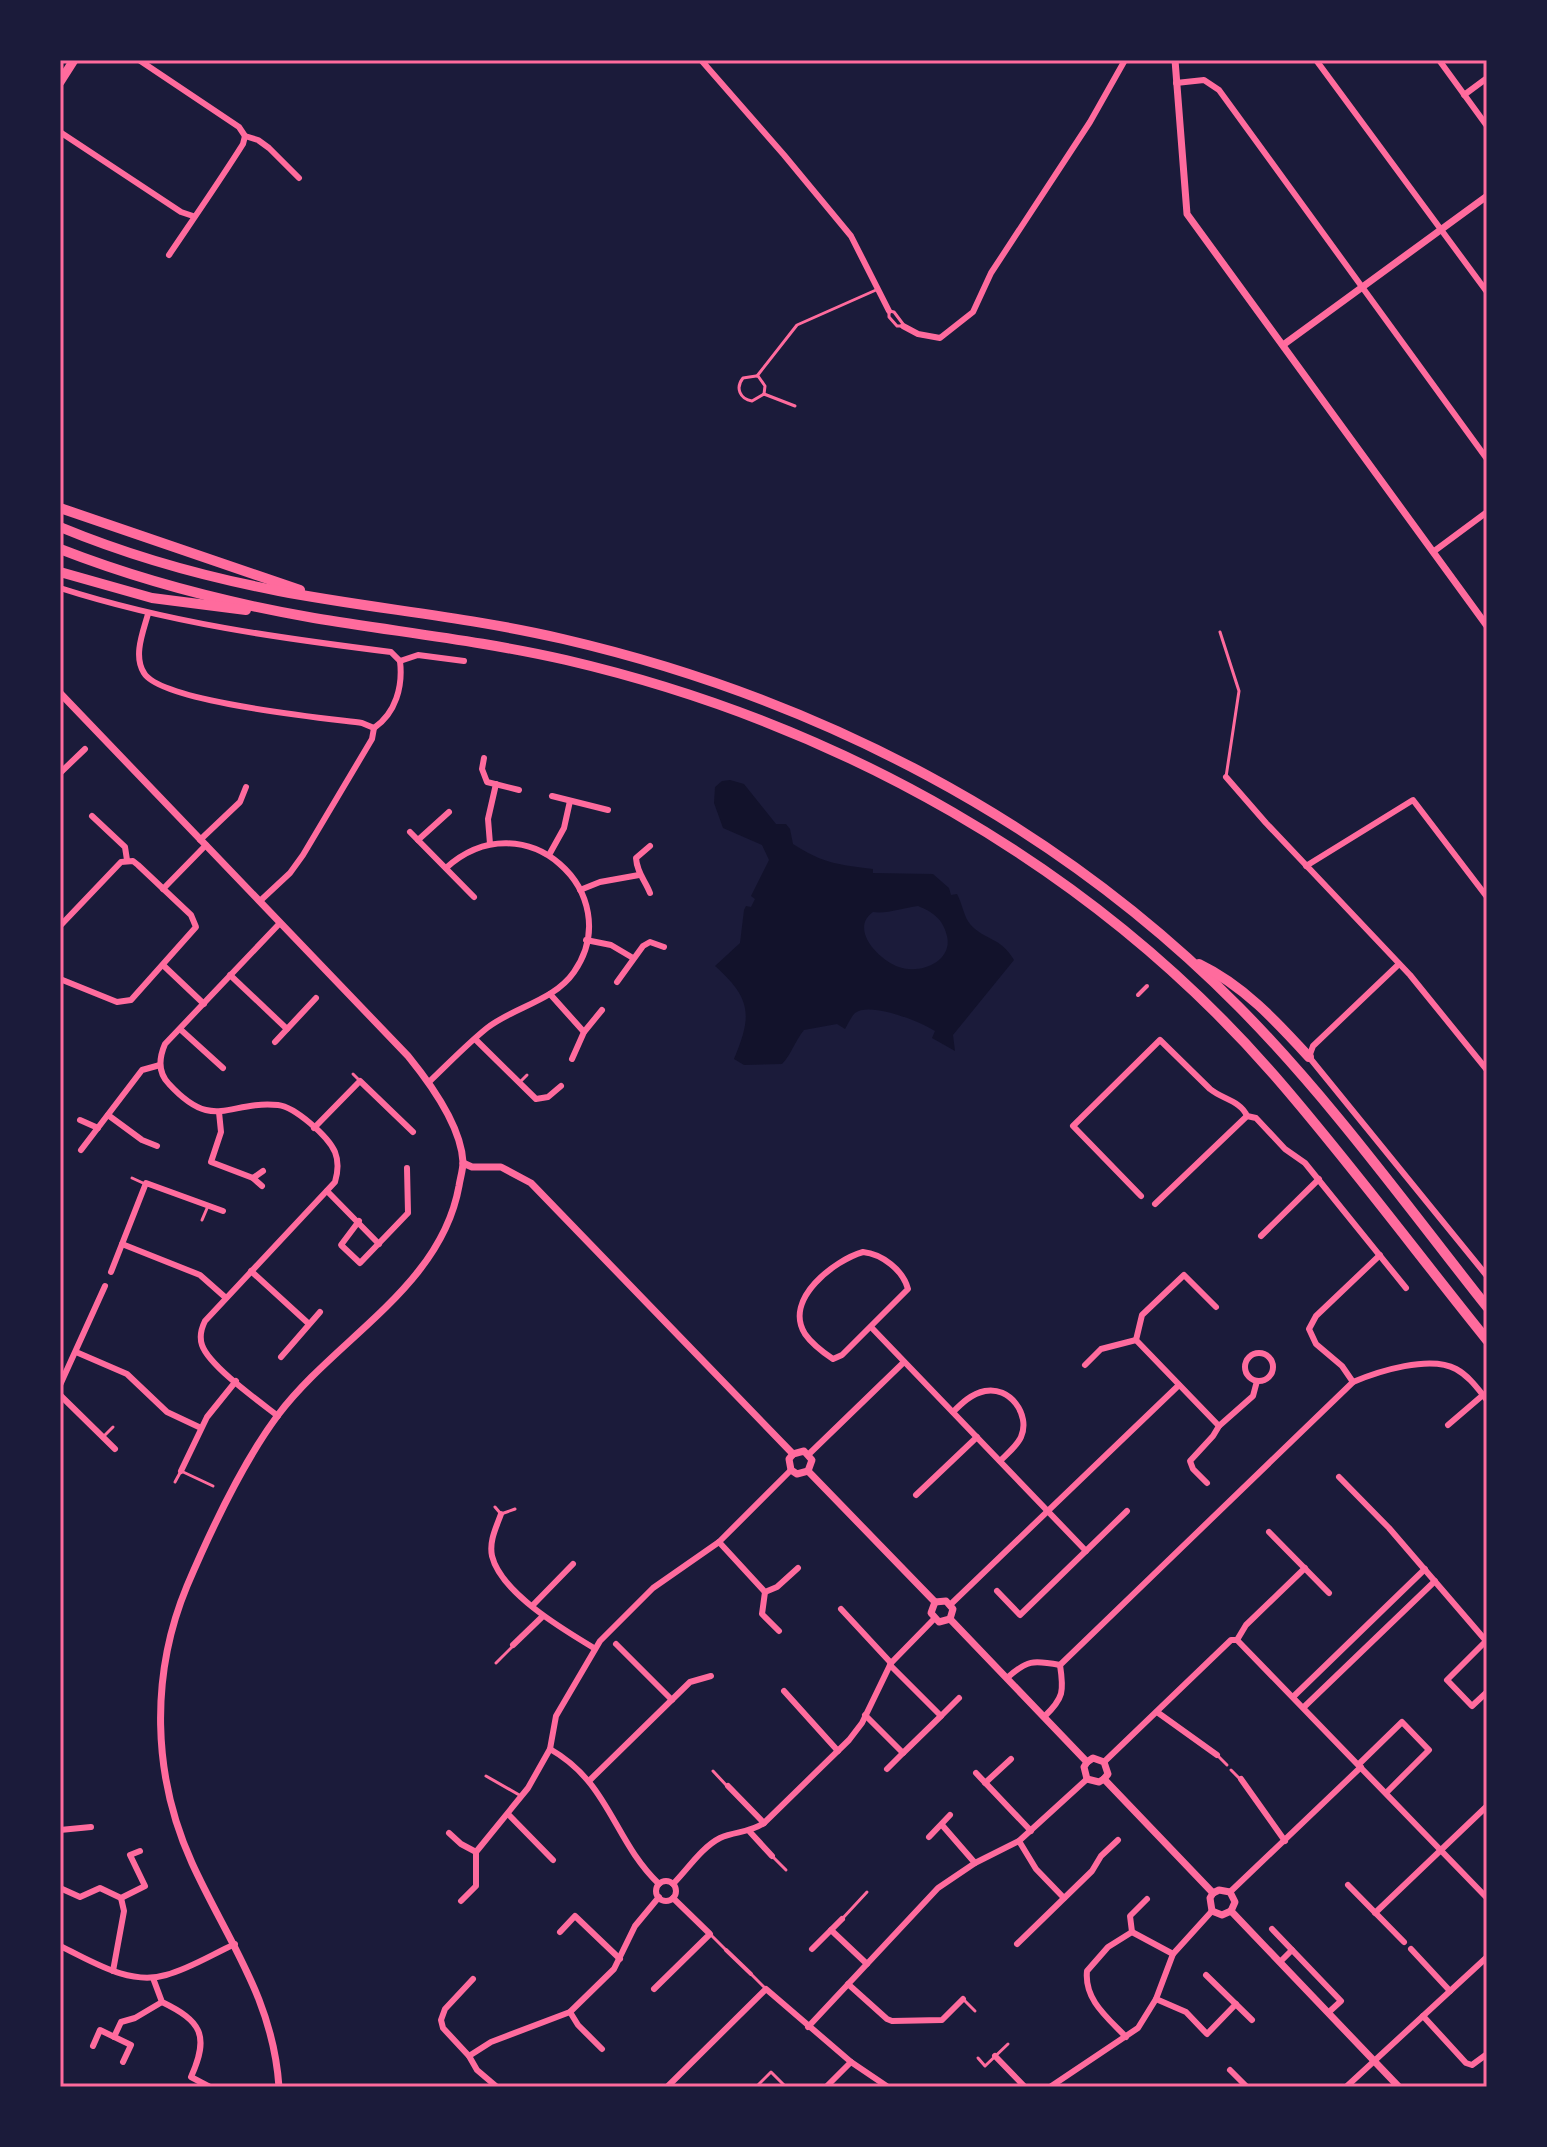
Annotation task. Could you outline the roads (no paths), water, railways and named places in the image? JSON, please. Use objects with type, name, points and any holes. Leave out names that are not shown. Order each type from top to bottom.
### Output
[{"type":"highway","points":[[60,508],[332,600]]},
{"type":"highway","points":[[60,527],[126,551],[228,580],[332,600],[487,622],[565,639],[678,670],[796,713],[925,773],[1074,866],[1126,905],[1190,960],[1282,1054],[1487,1307]]},
{"type":"highway","points":[[60,549],[222,600],[316,618]]},
{"type":"highway","points":[[60,572],[152,598],[457,639],[564,660],[710,700],[781,727],[859,763],[977,826],[1086,901],[1185,983],[1273,1073],[1487,1340]]},
{"type":"highway","points":[[1190,960],[1221,975],[1251,998],[1309,1057]]},
{"type":"main road","points":[[60,82],[72,64]]},
{"type":"street","points":[[139,60],[239,127],[245,136],[269,148],[299,178]]},
{"type":"street","points":[[701,60],[851,236],[889,311]]},
{"type":"street","points":[[903,326],[918,334],[940,338],[973,312],[991,273],[1086,128],[1125,60]]},
{"type":"street","points":[[1175,60],[1187,214],[1487,626]]},
{"type":"street","points":[[1316,60],[1487,292]]},
{"type":"street","points":[[1439,60],[1487,126]]},
{"type":"street","points":[[60,61],[72,64]]},
{"type":"street","points":[[1464,95],[1487,78]]},
{"type":"street","points":[[1176,83],[1204,80],[1219,90],[1487,459]]},
{"type":"street","points":[[60,132],[181,212],[193,216]]},
{"type":"street","points":[[169,255],[243,144],[245,136]]},
{"type":"street","points":[[1283,345],[1487,196]]},
{"type":"street","points":[[1433,552],[1487,512]]},
{"type":"street","points":[[60,588],[148,614],[249,634],[391,652],[400,661],[394,704],[384,721],[374,728],[372,739],[303,855],[290,873],[260,901]]},
{"type":"street","points":[[148,614],[138,660],[143,672],[159,686],[251,708],[362,723],[374,728]]},
{"type":"street","points":[[400,661],[418,655],[464,661]]},
{"type":"street","points":[[60,693],[408,1056],[445,1109],[463,1163],[456,1203],[435,1251],[393,1300],[317,1371],[278,1416],[256,1450],[189,1583],[171,1633],[161,1689],[162,1752],[168,1795],[192,1863],[235,1944],[262,2008],[279,2087]]},
{"type":"street","points":[[60,773],[85,749]]},
{"type":"street","points":[[484,758],[483,776],[487,782],[519,790]]},
{"type":"street","points":[[1226,777],[1399,964],[1487,1070]]},
{"type":"street","points":[[490,844],[488,819],[496,784]]},
{"type":"street","points":[[163,889],[240,802],[246,787]]},
{"type":"street","points":[[552,796],[608,810]]},
{"type":"street","points":[[1306,866],[1413,800],[1487,897]]},
{"type":"street","points":[[549,855],[561,835],[570,801]]},
{"type":"street","points":[[418,840],[449,812]]},
{"type":"street","points":[[92,816],[125,847],[127,860]]},
{"type":"street","points":[[410,832],[474,897]]},
{"type":"street","points":[[429,1082],[498,1020],[550,994],[574,972],[586,940],[589,919],[580,890],[570,873],[549,855],[520,844],[490,844],[469,852],[446,868]]},
{"type":"street","points":[[650,846],[636,858],[639,875],[650,893]]},
{"type":"street","points":[[60,926],[121,862],[127,860],[138,865],[191,915],[196,927],[164,966],[125,1003],[60,979]]},
{"type":"street","points":[[580,890],[600,882],[639,875]]},
{"type":"street","points":[[278,1416],[210,1358],[200,1336],[205,1321],[335,1182],[338,1162],[329,1143],[298,1113],[281,1105],[219,1112],[201,1110],[191,1105],[165,1079],[160,1065],[165,1044],[280,923]]},
{"type":"street","points":[[586,940],[611,945],[633,958]]},
{"type":"street","points":[[617,982],[643,946],[650,942],[664,947]]},
{"type":"street","points":[[1399,964],[1313,1046],[1309,1057],[1487,1276]]},
{"type":"street","points":[[164,966],[204,1004]]},
{"type":"street","points":[[230,975],[287,1029]]},
{"type":"street","points":[[1138,995],[1147,986]]},
{"type":"street","points":[[550,994],[584,1032]]},
{"type":"street","points":[[275,1042],[316,998]]},
{"type":"street","points":[[572,1059],[584,1032],[602,1010]]},
{"type":"street","points":[[180,1029],[223,1068]]},
{"type":"street","points":[[475,1039],[530,1096],[542,1100],[561,1086]]},
{"type":"street","points":[[1141,1196],[1073,1126],[1160,1040],[1218,1096],[1238,1104],[1247,1116],[1256,1118],[1285,1149],[1305,1163],[1406,1288]]},
{"type":"street","points":[[81,1150],[142,1070],[160,1065]]},
{"type":"street","points":[[314,1128],[360,1081],[413,1132]]},
{"type":"street","points":[[219,1112],[221,1132],[211,1162],[253,1178],[262,1186]]},
{"type":"street","points":[[108,1115],[142,1140],[157,1146]]},
{"type":"street","points":[[1155,1204],[1247,1116]]},
{"type":"street","points":[[80,1120],[98,1128]]},
{"type":"street","points":[[463,1163],[472,1167],[501,1167],[531,1183],[793,1454]]},
{"type":"street","points":[[359,1221],[341,1245],[360,1263],[408,1213],[407,1168]]},
{"type":"street","points":[[253,1178],[263,1171]]},
{"type":"street","points":[[1261,1236],[1319,1179]]},
{"type":"street","points":[[111,1272],[146,1183],[223,1211]]},
{"type":"street","points":[[327,1191],[379,1244]]},
{"type":"street","points":[[122,1244],[200,1275],[226,1298]]},
{"type":"street","points":[[863,1252],[875,1253],[885,1259],[906,1281],[908,1289],[871,1327],[842,1355],[833,1359],[805,1334],[801,1323],[800,1312],[808,1292],[822,1276],[847,1257],[863,1252]]},
{"type":"street","points":[[1353,1382],[1342,1366],[1316,1344],[1309,1329],[1316,1316],[1380,1255]]},
{"type":"street","points":[[251,1271],[309,1324]]},
{"type":"street","points":[[1136,1340],[1142,1315],[1184,1275],[1216,1307]]},
{"type":"street","points":[[60,1385],[105,1286]]},
{"type":"street","points":[[281,1357],[320,1312]]},
{"type":"street","points":[[871,1327],[1086,1551]]},
{"type":"street","points":[[1085,1365],[1101,1349],[1136,1340]]},
{"type":"street","points":[[1136,1340],[1219,1426]]},
{"type":"street","points":[[76,1352],[127,1374],[167,1412],[201,1428]]},
{"type":"street","points":[[1257,1353],[1268,1356],[1273,1367],[1268,1377],[1257,1381],[1251,1378],[1245,1366],[1247,1359],[1257,1353]]},
{"type":"street","points":[[809,1454],[904,1362]]},
{"type":"street","points":[[1060,1665],[1353,1382],[1368,1376],[1434,1363],[1453,1367],[1463,1373],[1485,1398],[1448,1425]]},
{"type":"street","points":[[181,1471],[216,1403],[236,1381]]},
{"type":"street","points":[[1207,1483],[1193,1469],[1190,1461],[1219,1426],[1253,1396],[1257,1381]]},
{"type":"street","points":[[951,1604],[1179,1385]]},
{"type":"street","points":[[953,1412],[966,1400],[988,1390],[1001,1392],[1014,1400],[1022,1414],[1024,1429],[1020,1440],[1000,1461]]},
{"type":"street","points":[[60,1395],[115,1449]]},
{"type":"street","points":[[916,1495],[977,1437]]},
{"type":"street","points":[[804,1451],[809,1454],[812,1466],[808,1471],[803,1474],[791,1470],[789,1459],[793,1454],[804,1451]]},
{"type":"street","points":[[461,1901],[476,1886],[476,1852],[522,1797],[550,1749],[553,1723],[605,1633],[643,1597],[719,1542],[791,1470]]},
{"type":"street","points":[[808,1471],[935,1602]]},
{"type":"street","points":[[1339,1477],[1389,1528],[1487,1642],[1447,1680],[1472,1706],[1487,1692]]},
{"type":"street","points":[[997,1591],[1020,1615],[1127,1511]]},
{"type":"street","points":[[501,1514],[491,1541],[492,1555],[501,1576],[543,1616],[594,1648]]},
{"type":"street","points":[[1269,1532],[1329,1593]]},
{"type":"street","points":[[719,1542],[765,1592]]},
{"type":"street","points":[[532,1606],[573,1564]]},
{"type":"street","points":[[765,1592],[777,1587],[798,1568]]},
{"type":"street","points":[[1237,1640],[1246,1625],[1305,1568]]},
{"type":"street","points":[[1294,1696],[1425,1569]]},
{"type":"street","points":[[1304,1707],[1435,1581]]},
{"type":"street","points":[[765,1592],[762,1614],[779,1631]]},
{"type":"street","points":[[934,1619],[932,1607],[935,1602],[941,1600],[951,1604]]},
{"type":"street","points":[[950,1619],[951,1604]]},
{"type":"street","points":[[841,1609],[941,1716]]},
{"type":"street","points":[[513,1645],[543,1616]]},
{"type":"street","points":[[934,1619],[939,1622],[950,1619]]},
{"type":"street","points":[[673,1884],[715,1841],[731,1834],[750,1832],[764,1823],[849,1740],[890,1664],[934,1619]]},
{"type":"street","points":[[950,1619],[1087,1762]]},
{"type":"street","points":[[1104,1762],[1231,1640],[1237,1640],[1487,1898]]},
{"type":"street","points":[[616,1644],[672,1700]]},
{"type":"street","points":[[1007,1678],[1024,1664],[1036,1661],[1060,1665]]},
{"type":"street","points":[[1044,1717],[1060,1701],[1063,1691],[1060,1665]]},
{"type":"street","points":[[590,1780],[690,1682],[711,1676]]},
{"type":"street","points":[[784,1691],[838,1751]]},
{"type":"street","points":[[887,1769],[959,1698]]},
{"type":"street","points":[[1157,1712],[1217,1755]]},
{"type":"street","points":[[865,1715],[903,1753]]},
{"type":"street","points":[[1230,1892],[1402,1722],[1429,1750],[1386,1793]]},
{"type":"street","points":[[550,1749],[590,1780],[612,1813],[628,1847],[659,1884]]},
{"type":"street","points":[[1087,1779],[1084,1767],[1087,1762],[1093,1758],[1104,1762]]},
{"type":"street","points":[[985,1783],[1011,1759]]},
{"type":"street","points":[[1087,1779],[1099,1782],[1104,1779],[1108,1774],[1104,1762]]},
{"type":"street","points":[[976,1773],[1031,1831]]},
{"type":"street","points":[[808,2027],[938,1888],[975,1863],[1019,1841],[1087,1779]]},
{"type":"street","points":[[1104,1779],[1213,1893]]},
{"type":"street","points":[[1241,1779],[1285,1841]]},
{"type":"street","points":[[728,1786],[764,1823]]},
{"type":"street","points":[[1375,1913],[1487,1806]]},
{"type":"street","points":[[508,1814],[553,1860]]},
{"type":"street","points":[[929,1837],[950,1815]]},
{"type":"street","points":[[942,1825],[975,1863]]},
{"type":"street","points":[[60,1830],[91,1827]]},
{"type":"street","points":[[750,1832],[772,1856]]},
{"type":"street","points":[[449,1833],[476,1852]]},
{"type":"street","points":[[1017,1944],[1118,1840]]},
{"type":"street","points":[[1019,1841],[1036,1869],[1064,1898]]},
{"type":"street","points":[[121,1898],[145,1886],[130,1855],[140,1851]]},
{"type":"street","points":[[665,1881],[673,1884],[676,1890],[673,1898],[665,1901],[659,1897],[656,1889],[659,1884],[665,1881]]},
{"type":"street","points":[[1348,1885],[1404,1942]]},
{"type":"street","points":[[60,1888],[80,1897],[100,1888],[121,1898]]},
{"type":"street","points":[[1212,1911],[1210,1898],[1213,1893],[1219,1890],[1230,1892]]},
{"type":"street","points":[[1212,1911],[1222,1915],[1231,1911],[1235,1902],[1230,1892]]},
{"type":"street","points":[[469,2056],[491,2042],[570,2012],[606,1978],[620,1959],[635,1926],[659,1897]]},
{"type":"street","points":[[113,1971],[124,1911],[121,1898]]},
{"type":"street","points":[[654,1989],[710,1934],[673,1898]]},
{"type":"street","points":[[1132,1932],[1130,1916],[1147,1899]]},
{"type":"street","points":[[1050,2087],[1126,2037],[1145,2020],[1173,1954],[1212,1911]]},
{"type":"street","points":[[1231,1911],[1399,2087]]},
{"type":"street","points":[[560,1932],[575,1916],[620,1959]]},
{"type":"street","points":[[812,1949],[842,1919]]},
{"type":"street","points":[[1272,1929],[1341,2001],[1329,2012]]},
{"type":"street","points":[[831,1930],[867,1964]]},
{"type":"street","points":[[1126,2037],[1097,2006],[1088,1988],[1087,1971],[1123,1935],[1132,1932],[1173,1954]]},
{"type":"street","points":[[60,1946],[113,1971],[153,1978],[170,1975],[235,1944]]},
{"type":"street","points":[[1411,1949],[1450,1991]]},
{"type":"street","points":[[726,1950],[751,1974]]},
{"type":"street","points":[[1280,1962],[1292,1950]]},
{"type":"street","points":[[1346,2087],[1487,1957]]},
{"type":"street","points":[[1206,1975],[1252,2020]]},
{"type":"street","points":[[153,1978],[162,2002],[186,2014],[201,2036],[202,2050],[191,2077],[210,2087]]},
{"type":"street","points":[[473,1979],[445,2009],[441,2020],[447,2035],[469,2056],[477,2070],[497,2087]]},
{"type":"street","points":[[848,1984],[892,2021],[942,2020],[963,1999]]},
{"type":"street","points":[[667,2087],[766,1989],[851,2062],[888,2087]]},
{"type":"street","points":[[1156,1999],[1186,2012],[1207,2034],[1236,2004]]},
{"type":"street","points":[[114,2037],[121,2022],[135,2018],[162,2002]]},
{"type":"street","points":[[570,2012],[578,2025],[602,2049]]},
{"type":"street","points":[[1423,2016],[1466,2063],[1472,2065],[1487,2054]]},
{"type":"street","points":[[93,2046],[100,2030],[131,2045],[123,2062]]},
{"type":"street","points":[[995,2056],[1025,2087]]},
{"type":"street","points":[[826,2087],[851,2062]]},
{"type":"street","points":[[1230,2070],[1247,2087]]},
{"type":"lane","points":[[764,394],[752,401],[745,399],[739,392],[739,384],[743,378],[757,376],[797,325],[876,290]]},
{"type":"lane","points":[[889,311],[894,312],[903,326]]},
{"type":"lane","points":[[757,376],[765,386],[764,394]]},
{"type":"lane","points":[[764,394],[795,406]]},
{"type":"lane","points":[[1220,632],[1239,691],[1226,777]]},
{"type":"lane","points":[[353,1074],[360,1081]]},
{"type":"lane","points":[[518,1084],[527,1075]]},
{"type":"lane","points":[[132,1178],[146,1183]]},
{"type":"lane","points":[[202,1220],[208,1206]]},
{"type":"lane","points":[[103,1437],[113,1427]]},
{"type":"lane","points":[[175,1482],[181,1471],[213,1486]]},
{"type":"lane","points":[[495,1507],[501,1514],[515,1509]]},
{"type":"lane","points":[[496,1663],[513,1645]]},
{"type":"lane","points":[[1217,1755],[1227,1765]]},
{"type":"lane","points":[[1231,1770],[1241,1779]]},
{"type":"lane","points":[[713,1771],[728,1786]]},
{"type":"lane","points":[[486,1776],[522,1797]]},
{"type":"lane","points":[[772,1856],[786,1870]]},
{"type":"lane","points":[[842,1919],[867,1892]]},
{"type":"lane","points":[[710,1934],[726,1950]]},
{"type":"lane","points":[[805,1955],[812,1949]]},
{"type":"lane","points":[[751,1974],[766,1989]]},
{"type":"lane","points":[[963,1999],[975,2011]]},
{"type":"lane","points":[[978,2058],[985,2066],[1008,2044]]},
{"type":"lane","points":[[756,2087],[771,2072],[786,2087]]}]
